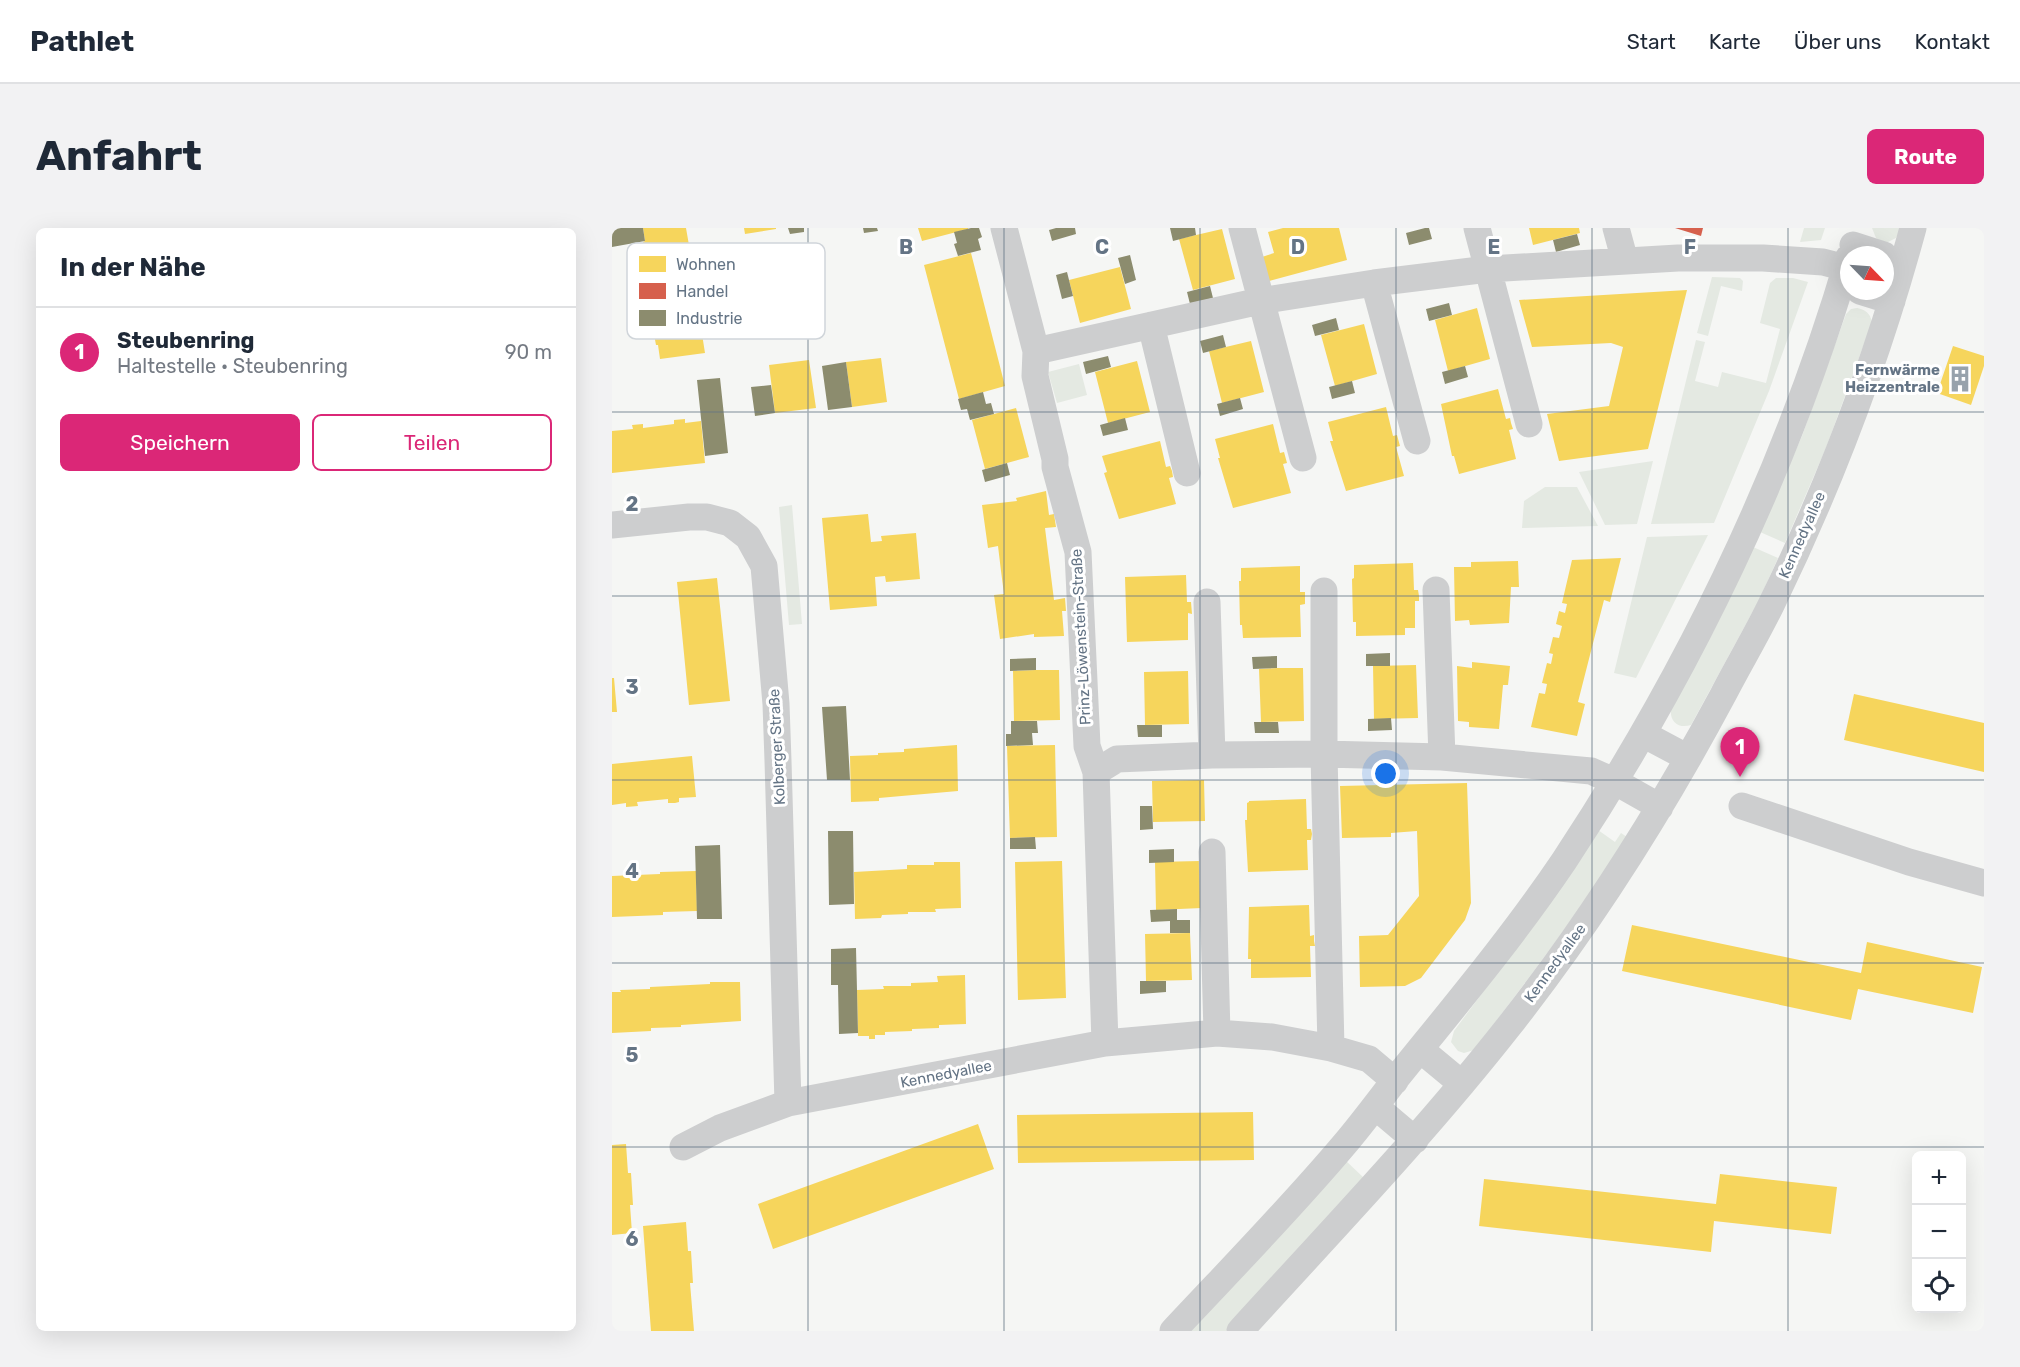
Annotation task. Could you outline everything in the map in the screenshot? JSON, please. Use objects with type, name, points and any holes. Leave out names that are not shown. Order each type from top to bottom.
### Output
[{"type":"street","name":"Prinz-Löwenstein-Straße","points":[[1004,228],[1036,351],[1035,376],[1055,467],[1078,552],[1087,746],[1096,772],[1105,1043]]},
{"type":"street","points":[[1242,228],[1303,458]]},
{"type":"street","points":[[1477,228],[1529,424]]},
{"type":"street","points":[[1616,228],[1624,261]]},
{"type":"street","name":"Kennedyallee","points":[[1894,253],[1913,228]]},
{"type":"street","points":[[1036,351],[1260,301],[1374,283],[1488,269],[1678,258],[1763,258],[1840,264]]},
{"type":"street","points":[[1374,283],[1417,441]]},
{"type":"street","points":[[1173,1331],[1258,1240],[1376,1107],[1496,955],[1563,862],[1643,734],[1694,641],[1767,484],[1808,383],[1840,295]]},
{"type":"street","name":"Kennedyallee","points":[[1240,1331],[1415,1140],[1511,1023],[1586,921],[1660,807],[1772,604],[1864,388],[1892,301]]},
{"type":"street","points":[[1150,325],[1187,473]]},
{"type":"street","name":"Kolberger Straße","points":[[612,525],[689,517],[707,517],[730,523],[748,537],[764,566],[776,704],[788,1103]]},
{"type":"street","points":[[1436,590],[1442,757]]},
{"type":"street","points":[[1323,591],[1324,754],[1331,1048]]},
{"type":"street","points":[[1207,602],[1212,755]]},
{"type":"street","points":[[1643,734],[1688,758]]},
{"type":"street","points":[[1096,772],[1117,759],[1324,754],[1442,757],[1591,771],[1660,807]]},
{"type":"street","points":[[1742,806],[1909,862],[1984,883]]},
{"type":"street","points":[[1212,852],[1217,1033]]},
{"type":"street","name":"Kennedyallee","points":[[683,1147],[720,1128],[788,1103],[1105,1043],[1217,1033],[1272,1036],[1331,1048],[1369,1059],[1395,1081]]},
{"type":"street","points":[[1421,1050],[1462,1084]]},
{"type":"street","points":[[1376,1107],[1415,1140]]},
{"type":"shaded area","points":[[1804,228],[1825,228],[1821,240],[1800,242]]},
{"type":"shaded area","points":[[1872,228],[1901,228],[1896,238],[1886,243],[1876,238]]},
{"type":"shaded area","points":[[1712,277],[1740,278],[1743,281],[1742,291],[1721,286],[1708,336],[1697,333]]},
{"type":"shaded area","points":[[1776,278],[1793,278],[1808,282],[1769,391],[1714,523],[1651,524],[1696,340],[1705,342],[1695,381],[1718,387],[1722,372],[1766,383],[1780,329],[1760,323],[1770,283]]},
{"type":"shaded area","points":[[1857,308],[1867,312],[1872,322],[1826,448],[1785,543],[1760,532],[1802,436],[1846,314],[1851,309]]},
{"type":"shaded area","points":[[1079,364],[1087,395],[1057,403],[1048,372]]},
{"type":"shaded area","points":[[1653,461],[1637,524],[1605,525],[1579,472]]},
{"type":"shaded area","points":[[1545,487],[1577,487],[1598,526],[1522,528],[1524,501]]},
{"type":"shaded area","points":[[792,505],[802,624],[789,625],[779,507]]},
{"type":"shaded area","points":[[1708,535],[1636,678],[1614,673],[1647,537]]},
{"type":"shaded area","points":[[1753,547],[1778,558],[1758,602],[1691,725],[1679,725],[1673,721],[1671,708],[1713,632]]},
{"type":"shaded area","points":[[1598,830],[1615,842],[1621,833],[1627,837],[1572,919],[1474,1050],[1464,1053],[1458,1051],[1451,1042],[1454,1031],[1540,915]]},
{"type":"shaded area","points":[[1344,1159],[1364,1178],[1226,1331],[1187,1331]]},
{"type":"building: Wohnen","points":[[643,228],[686,228],[689,243],[643,243],[645,241]]},
{"type":"building: Wohnen","points":[[744,228],[776,228],[776,229],[745,234]]},
{"type":"building: Wohnen","points":[[918,228],[968,228],[968,229],[922,241]]},
{"type":"building: Wohnen","points":[[1283,228],[1339,228],[1347,260],[1269,281],[1262,257],[1274,253],[1268,232]]},
{"type":"building: Wohnen","points":[[1529,228],[1579,228],[1580,233],[1533,245]]},
{"type":"building: Wohnen","points":[[1222,229],[1235,279],[1193,290],[1179,239]]},
{"type":"building: Wohnen","points":[[971,253],[1005,386],[959,399],[924,265]]},
{"type":"building: Wohnen","points":[[1120,267],[1131,309],[1080,323],[1069,280]]},
{"type":"building: Wohnen","points":[[1687,290],[1648,449],[1559,461],[1547,414],[1609,406],[1623,347],[1611,343],[1532,347],[1519,300]]},
{"type":"building: Wohnen","points":[[1477,308],[1490,359],[1448,371],[1435,320]]},
{"type":"building: Wohnen","points":[[1364,324],[1377,374],[1335,386],[1321,335]]},
{"type":"building: Wohnen","points":[[655,339],[703,339],[705,353],[660,359],[658,345]]},
{"type":"building: Wohnen","points":[[1251,341],[1264,392],[1222,403],[1209,351]]},
{"type":"building: Wohnen","name":"Fernwärme Heizzentrale","points":[[1953,346],[1984,356],[1984,366],[1971,405],[1937,393]]},
{"type":"building: Wohnen","points":[[881,358],[887,402],[852,407],[846,362]]},
{"type":"building: Wohnen","points":[[809,360],[816,408],[775,413],[769,365]]},
{"type":"building: Wohnen","points":[[1137,361],[1150,412],[1108,423],[1095,372]]},
{"type":"building: Wohnen","points":[[1498,389],[1506,419],[1510,418],[1513,429],[1509,430],[1516,459],[1459,474],[1454,456],[1452,456],[1441,404]]},
{"type":"building: Wohnen","points":[[1386,407],[1393,436],[1397,435],[1400,446],[1396,447],[1404,476],[1346,491],[1330,441],[1333,441],[1328,422]]},
{"type":"building: Wohnen","points":[[1016,408],[1029,457],[985,469],[972,420]]},
{"type":"building: Wohnen","points":[[685,419],[685,423],[701,421],[705,463],[612,473],[612,431],[633,429],[632,425],[643,424],[643,428],[674,424],[674,420]]},
{"type":"building: Wohnen","points":[[1273,424],[1280,453],[1284,452],[1287,463],[1283,464],[1291,493],[1233,508],[1218,458],[1220,458],[1215,439]]},
{"type":"building: Wohnen","points":[[1160,441],[1166,467],[1170,466],[1172,471],[1173,477],[1169,478],[1176,504],[1119,519],[1104,473],[1107,472],[1102,456]]},
{"type":"building: Wohnen","points":[[1046,491],[1049,515],[1054,514],[1056,527],[1045,528],[1054,600],[1065,598],[1066,611],[1062,611],[1064,636],[1034,637],[1034,634],[1000,639],[994,595],[1004,594],[998,546],[988,548],[982,505],[1017,501],[1016,498]]},
{"type":"building: Wohnen","points":[[868,514],[871,542],[882,541],[881,536],[916,533],[920,579],[886,582],[885,576],[875,577],[877,606],[830,610],[822,518]]},
{"type":"building: Wohnen","points":[[1621,558],[1610,602],[1604,600],[1578,702],[1585,704],[1577,736],[1531,727],[1539,693],[1545,694],[1547,684],[1542,683],[1547,663],[1551,664],[1553,654],[1549,653],[1553,637],[1559,638],[1562,626],[1556,624],[1559,611],[1565,613],[1567,604],[1562,603],[1572,560]]},
{"type":"building: Wohnen","points":[[1518,561],[1519,587],[1511,587],[1509,623],[1470,625],[1469,620],[1455,621],[1454,567],[1471,567],[1471,562]]},
{"type":"building: Wohnen","points":[[1413,563],[1414,590],[1418,590],[1419,596],[1419,601],[1415,601],[1415,628],[1405,628],[1405,635],[1356,636],[1356,622],[1353,622],[1354,565]]},
{"type":"building: Wohnen","points":[[1300,566],[1300,592],[1305,592],[1305,604],[1300,605],[1301,637],[1243,638],[1242,625],[1240,625],[1241,568]]},
{"type":"building: Wohnen","points":[[1186,575],[1187,602],[1191,602],[1192,614],[1188,613],[1188,640],[1127,642],[1125,577]]},
{"type":"building: Wohnen","points":[[717,578],[730,701],[689,705],[677,582]]},
{"type":"building: Wohnen","points":[[1472,662],[1510,666],[1508,685],[1503,685],[1499,729],[1469,727],[1469,722],[1458,721],[1457,666],[1472,668]]},
{"type":"building: Wohnen","points":[[1416,665],[1418,718],[1374,719],[1373,666]]},
{"type":"building: Wohnen","points":[[1303,668],[1304,721],[1261,722],[1259,669]]},
{"type":"building: Wohnen","points":[[1059,670],[1060,720],[1014,721],[1013,671]]},
{"type":"building: Wohnen","points":[[1188,671],[1189,724],[1145,725],[1144,672]]},
{"type":"building: Wohnen","points":[[612,678],[614,678],[617,712],[612,712]]},
{"type":"building: Wohnen","points":[[1854,694],[1984,723],[1984,772],[1844,740]]},
{"type":"building: Wohnen","points":[[957,745],[958,791],[879,798],[879,801],[851,802],[850,756],[878,755],[878,753],[904,752],[904,749]]},
{"type":"building: Wohnen","points":[[1055,745],[1057,837],[1010,838],[1007,746]]},
{"type":"building: Wohnen","points":[[692,756],[696,797],[679,798],[679,802],[675,803],[668,803],[668,799],[637,802],[638,806],[626,807],[626,803],[612,805],[612,764]]},
{"type":"building: Wohnen","points":[[1204,780],[1205,821],[1153,822],[1152,781]]},
{"type":"building: Wohnen","points":[[1467,783],[1471,903],[1465,920],[1421,978],[1405,986],[1360,987],[1359,936],[1388,935],[1419,896],[1417,831],[1391,833],[1391,837],[1342,838],[1340,786]]},
{"type":"building: Wohnen","points":[[1306,799],[1307,829],[1311,829],[1312,834],[1311,840],[1307,840],[1308,870],[1248,872],[1245,820],[1247,820],[1247,803],[1249,801]]},
{"type":"building: Wohnen","points":[[1062,861],[1066,998],[1018,1000],[1015,862]]},
{"type":"building: Wohnen","points":[[1200,861],[1202,908],[1156,910],[1155,862]]},
{"type":"building: Wohnen","points":[[934,862],[960,862],[961,908],[855,919],[854,872],[907,869],[907,865],[934,865]]},
{"type":"building: Wohnen","points":[[696,871],[697,911],[612,917],[612,876]]},
{"type":"building: Wohnen","points":[[1309,905],[1310,936],[1314,935],[1315,946],[1310,946],[1311,977],[1251,978],[1251,959],[1248,959],[1249,907]]},
{"type":"building: Wohnen","points":[[1632,925],[1861,973],[1867,942],[1982,967],[1973,1013],[1858,989],[1851,1020],[1622,971]]},
{"type":"building: Wohnen","points":[[1190,933],[1192,980],[1146,981],[1145,934]]},
{"type":"building: Wohnen","points":[[965,975],[966,1024],[885,1032],[885,1035],[875,1035],[875,1039],[869,1039],[869,1036],[858,1036],[857,990],[884,989],[883,986],[911,986],[911,983],[938,982],[937,976]]},
{"type":"building: Wohnen","points":[[710,982],[740,982],[741,1021],[612,1033],[612,992],[650,989],[650,987],[710,984]]},
{"type":"building: Wohnen","points":[[1253,1112],[1254,1160],[1018,1163],[1017,1115]]},
{"type":"building: Wohnen","points":[[978,1124],[994,1169],[773,1249],[758,1204]]},
{"type":"building: Wohnen","points":[[626,1144],[628,1173],[631,1173],[632,1233],[612,1235],[612,1145]]},
{"type":"building: Wohnen","points":[[1720,1174],[1837,1187],[1831,1234],[1714,1221],[1711,1252],[1479,1226],[1484,1179],[1716,1204]]},
{"type":"building: Wohnen","points":[[686,1222],[688,1251],[691,1251],[693,1283],[690,1283],[694,1331],[651,1331],[643,1226]]},
{"type":"building: Handel","points":[[1675,228],[1703,228],[1701,236]]},
{"type":"building: Industrie","points":[[612,228],[643,228],[645,241],[612,247]]},
{"type":"building: Industrie","points":[[788,228],[804,228],[804,232],[790,234]]},
{"type":"building: Industrie","points":[[863,228],[877,228],[878,231],[864,233]]},
{"type":"building: Industrie","points":[[979,228],[982,237],[978,239],[981,250],[958,256],[954,244],[957,243],[954,232]]},
{"type":"building: Industrie","points":[[1075,228],[1076,234],[1052,241],[1049,230]]},
{"type":"building: Industrie","points":[[1170,228],[1195,228],[1196,235],[1173,241]]},
{"type":"building: Industrie","points":[[1429,228],[1432,239],[1409,245],[1406,233]]},
{"type":"building: Industrie","points":[[1577,234],[1580,245],[1556,252],[1553,240]]},
{"type":"building: Industrie","points":[[1130,255],[1136,280],[1125,284],[1118,258]]},
{"type":"building: Industrie","points":[[1067,272],[1073,296],[1062,299],[1056,275]]},
{"type":"building: Industrie","points":[[1210,286],[1213,298],[1190,304],[1187,292]]},
{"type":"building: Industrie","points":[[1449,303],[1452,315],[1429,321],[1426,309]]},
{"type":"building: Industrie","points":[[1336,318],[1339,330],[1315,336],[1312,325]]},
{"type":"building: Industrie","points":[[1223,335],[1226,347],[1203,353],[1200,341]]},
{"type":"building: Industrie","points":[[1108,356],[1111,367],[1086,374],[1083,362]]},
{"type":"building: Industrie","points":[[846,362],[852,407],[828,410],[822,366]]},
{"type":"building: Industrie","points":[[1465,366],[1468,377],[1445,384],[1442,372]]},
{"type":"building: Industrie","points":[[720,378],[728,453],[705,456],[697,380]]},
{"type":"building: Industrie","points":[[1352,381],[1355,393],[1332,399],[1329,387]]},
{"type":"building: Industrie","points":[[771,385],[775,413],[755,416],[751,387]]},
{"type":"building: Industrie","points":[[983,392],[986,404],[991,403],[994,414],[970,420],[967,409],[961,410],[958,399]]},
{"type":"building: Industrie","points":[[1240,398],[1243,409],[1220,416],[1217,404]]},
{"type":"building: Industrie","points":[[1125,418],[1128,430],[1103,436],[1100,425]]},
{"type":"building: Industrie","points":[[1007,463],[1010,475],[985,482],[982,470]]},
{"type":"building: Industrie","points":[[1390,653],[1390,666],[1366,666],[1366,654]]},
{"type":"building: Industrie","points":[[1277,656],[1277,668],[1253,669],[1252,657]]},
{"type":"building: Industrie","points":[[1036,658],[1036,670],[1010,671],[1010,659]]},
{"type":"building: Industrie","points":[[846,706],[850,780],[827,780],[822,707]]},
{"type":"building: Industrie","points":[[1391,718],[1392,730],[1368,731],[1368,719]]},
{"type":"building: Industrie","points":[[1011,721],[1037,721],[1038,733],[1032,733],[1033,745],[1006,746],[1006,734],[1011,734]]},
{"type":"building: Industrie","points":[[1254,722],[1278,722],[1279,733],[1255,733]]},
{"type":"building: Industrie","points":[[1137,725],[1162,725],[1162,737],[1138,737]]},
{"type":"building: Industrie","points":[[1140,806],[1152,806],[1153,829],[1140,830]]},
{"type":"building: Industrie","points":[[828,831],[853,831],[854,904],[829,905]]},
{"type":"building: Industrie","points":[[1035,837],[1036,849],[1010,849],[1010,838]]},
{"type":"building: Industrie","points":[[720,845],[722,919],[697,919],[695,846]]},
{"type":"building: Industrie","points":[[1174,849],[1174,862],[1149,863],[1149,850]]},
{"type":"building: Industrie","points":[[1177,909],[1177,920],[1190,920],[1190,933],[1170,933],[1170,921],[1151,922],[1150,910]]},
{"type":"building: Industrie","points":[[856,948],[858,1033],[839,1034],[838,985],[831,985],[831,949]]},
{"type":"building: Industrie","points":[[1140,981],[1166,981],[1166,992],[1140,994]]},
{"type":"place","name":"Fernwärme Heizzentrale","points":[[1960,379]]},
{"type":"place","name":"Steubenring","points":[[1740,777]]}]
